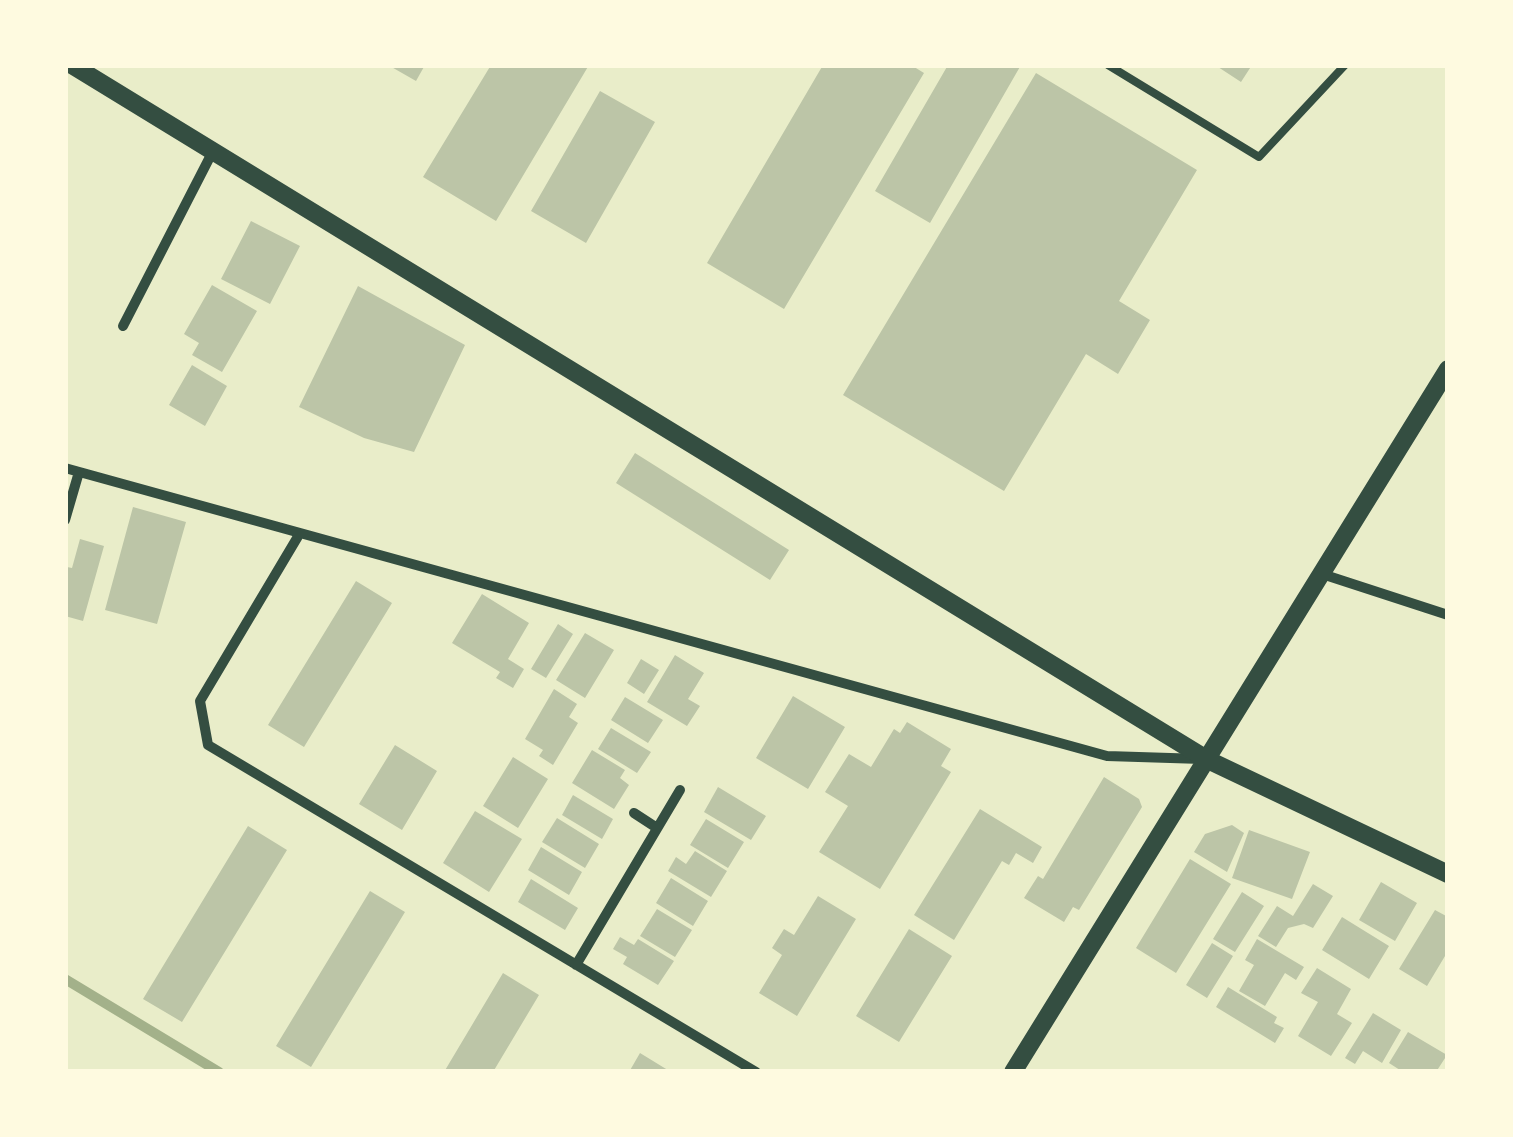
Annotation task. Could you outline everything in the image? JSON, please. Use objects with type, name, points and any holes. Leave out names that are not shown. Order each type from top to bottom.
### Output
[{"type":"street","points":[[72,65],[1208,760],[1448,874]]},
{"type":"street","points":[[123,326],[212,150]]},
{"type":"street","points":[[1013,1072],[1448,369]]},
{"type":"street","points":[[65,468],[1107,756],[1208,760]]},
{"type":"street","points":[[65,520],[78,472]]},
{"type":"street","points":[[300,533],[200,701],[208,745],[756,1072]]},
{"type":"street","points":[[1322,574],[1448,615]]},
{"type":"street","points":[[576,964],[680,790]]},
{"type":"street","points":[[634,814],[657,828]]},
{"type":"lane","points":[[1108,65],[1259,157],[1345,65]]},
{"type":"building","points":[[388,65],[425,65],[416,81]]},
{"type":"building","points":[[491,65],[589,65],[496,221],[423,177]]},
{"type":"building","points":[[823,65],[911,65],[924,73],[784,309],[707,263]]},
{"type":"building","points":[[948,65],[1021,65],[930,223],[875,191]]},
{"type":"building","points":[[1215,65],[1252,65],[1241,82]]},
{"type":"building","points":[[1036,73],[1197,170],[1119,301],[1150,320],[1118,374],[1086,354],[1004,491],[843,395]]},
{"type":"building","points":[[600,91],[655,122],[586,243],[531,211]]},
{"type":"building","points":[[251,221],[300,246],[270,304],[221,279]]},
{"type":"building","points":[[212,285],[257,311],[222,372],[192,355],[199,343],[184,334]]},
{"type":"building","points":[[358,286],[465,345],[414,452],[364,438],[299,407]]},
{"type":"building","points":[[192,365],[227,386],[205,426],[169,405]]},
{"type":"building","points":[[635,453],[789,550],[770,580],[616,483]]},
{"type":"building","points":[[133,507],[186,522],[157,624],[105,610]]},
{"type":"building","points":[[80,539],[104,546],[83,621],[65,616],[65,573],[67,567],[72,568]]},
{"type":"building","points":[[356,581],[392,603],[304,747],[268,725]]},
{"type":"building","points":[[482,594],[529,623],[508,659],[524,669],[513,688],[496,678],[500,672],[452,643]]},
{"type":"building","points":[[558,624],[573,634],[546,678],[531,669]]},
{"type":"building","points":[[585,633],[614,650],[585,698],[556,680]]},
{"type":"building","points":[[675,655],[704,673],[688,699],[700,706],[687,726],[647,702]]},
{"type":"building","points":[[641,659],[659,670],[644,694],[627,683]]},
{"type":"building","points":[[554,689],[577,704],[569,717],[578,723],[553,765],[539,756],[543,750],[525,739]]},
{"type":"building","points":[[793,696],[845,727],[808,789],[756,758]]},
{"type":"building","points":[[625,697],[663,720],[648,743],[611,720]]},
{"type":"building","points":[[907,722],[951,749],[941,766],[951,772],[880,889],[819,852],[848,806],[825,792],[849,754],[871,767],[894,729],[900,733]]},
{"type":"building","points":[[611,728],[651,752],[637,773],[598,749]]},
{"type":"building","points":[[395,745],[437,771],[402,830],[359,804]]},
{"type":"building","points":[[592,750],[625,770],[620,778],[629,785],[614,809],[572,783]]},
{"type":"building","points":[[513,757],[548,779],[518,828],[483,806]]},
{"type":"building","points":[[1104,777],[1139,799],[1142,807],[1079,910],[1073,907],[1064,922],[1024,898],[1038,876],[1043,879]]},
{"type":"building","points":[[718,787],[766,816],[751,840],[704,812]]},
{"type":"building","points":[[573,795],[613,819],[602,839],[562,815]]},
{"type":"building","points":[[980,809],[1042,847],[1033,863],[1016,853],[1009,865],[1002,861],[954,940],[914,915]]},
{"type":"building","points":[[475,811],[522,839],[489,892],[443,863]]},
{"type":"building","points":[[557,818],[599,844],[585,868],[542,842]]},
{"type":"building","points":[[706,819],[744,842],[728,868],[690,845]]},
{"type":"building","points":[[1232,825],[1244,833],[1227,872],[1194,852],[1205,834]]},
{"type":"building","points":[[248,826],[287,850],[182,1022],[143,999]]},
{"type":"building","points":[[1249,830],[1310,852],[1292,899],[1232,878]]},
{"type":"building","points":[[541,847],[582,872],[569,895],[528,870]]},
{"type":"building","points":[[695,851],[727,871],[711,897],[668,871],[676,857],[686,864]]},
{"type":"building","points":[[1190,859],[1231,884],[1176,973],[1136,948]]},
{"type":"building","points":[[671,878],[708,901],[693,926],[656,903]]},
{"type":"building","points":[[531,879],[578,908],[565,930],[518,902]]},
{"type":"building","points":[[1381,882],[1417,903],[1395,941],[1359,920]]},
{"type":"building","points":[[1313,884],[1333,896],[1313,928],[1304,924],[1288,928],[1276,947],[1258,936],[1277,906],[1293,916]]},
{"type":"building","points":[[370,891],[405,912],[311,1067],[276,1046]]},
{"type":"building","points":[[1242,892],[1264,906],[1235,952],[1213,939]]},
{"type":"building","points":[[818,896],[856,919],[797,1016],[759,993],[782,955],[772,948],[784,929],[794,935]]},
{"type":"building","points":[[657,909],[692,930],[675,957],[640,936]]},
{"type":"building","points":[[1435,910],[1448,917],[1448,951],[1427,986],[1399,969]]},
{"type":"building","points":[[1342,917],[1389,946],[1369,979],[1322,950]]},
{"type":"building","points":[[909,929],[952,956],[899,1042],[856,1016]]},
{"type":"building","points":[[620,937],[634,945],[638,939],[674,961],[658,985],[623,964],[627,957],[613,949]]},
{"type":"building","points":[[1257,939],[1304,967],[1296,980],[1285,973],[1265,1006],[1239,991],[1254,965],[1245,960]]},
{"type":"building","points":[[1212,943],[1233,956],[1207,998],[1186,985]]},
{"type":"building","points":[[1317,968],[1351,989],[1337,1014],[1352,1023],[1331,1056],[1298,1036],[1318,1002],[1301,993]]},
{"type":"building","points":[[503,973],[539,995],[493,1072],[444,1072]]},
{"type":"building","points":[[1228,987],[1277,1017],[1274,1023],[1284,1028],[1275,1043],[1216,1007]]},
{"type":"building","points":[[1373,1013],[1401,1030],[1382,1063],[1363,1051],[1355,1064],[1345,1058]]},
{"type":"building","points":[[1408,1032],[1447,1055],[1436,1072],[1403,1072],[1389,1063]]},
{"type":"building","points":[[640,1053],[671,1072],[629,1072]]},
{"type":"waterway","points":[[65,979],[219,1072]]}]
